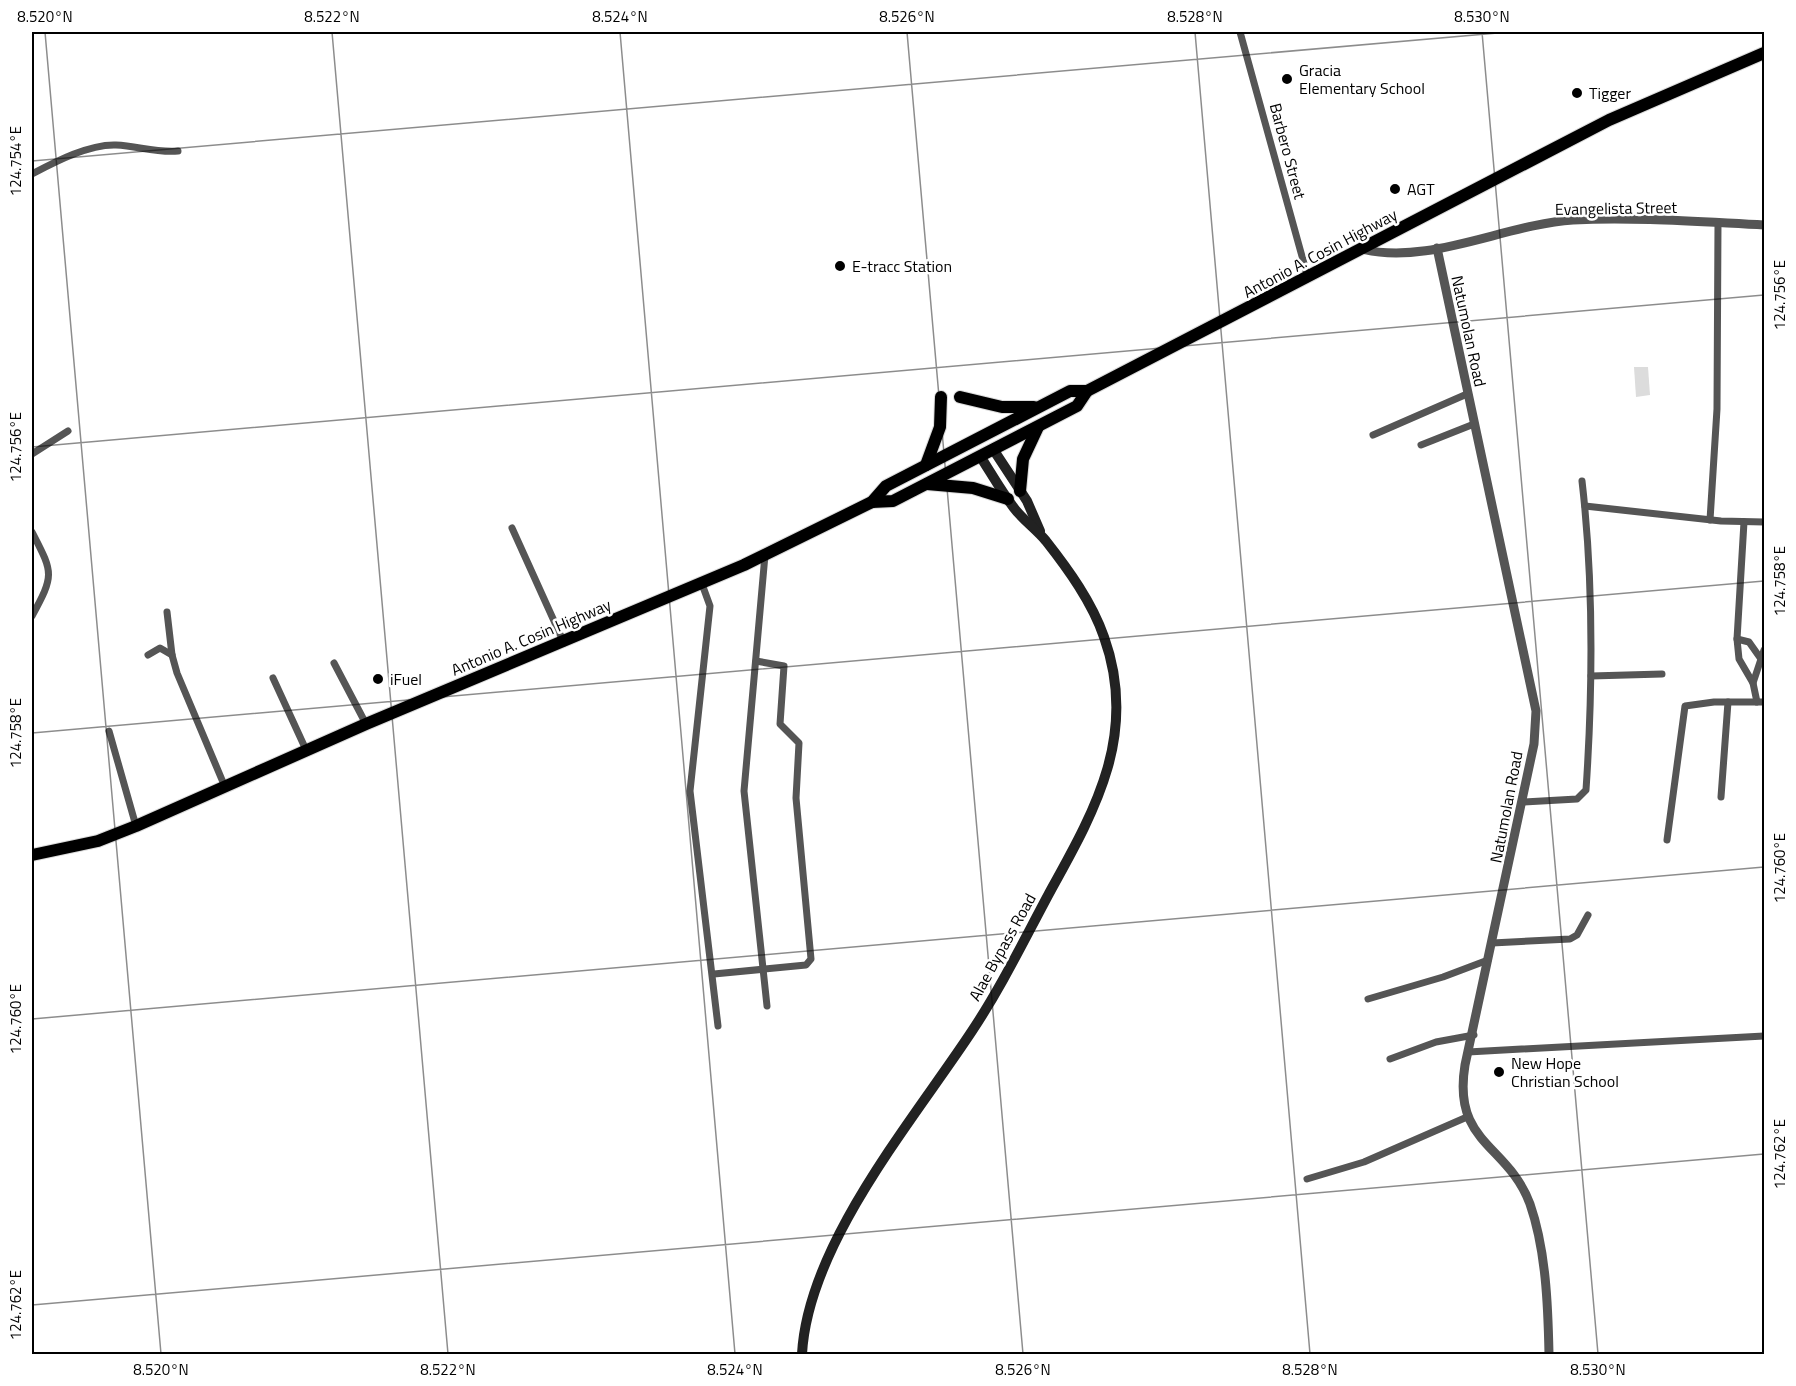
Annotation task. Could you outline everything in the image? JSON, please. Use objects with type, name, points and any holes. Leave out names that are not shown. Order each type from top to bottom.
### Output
[{"type":"highway","name":"Antonio A. Cosin Highway","points":[[872,502],[885,486],[1038,407],[1070,391],[1087,391],[1609,120],[1764,53]]},
{"type":"highway","name":"Antonio A. Cosin Highway","points":[[32,855],[98,841],[136,826],[366,724],[702,584],[872,502],[893,501],[1077,406],[1087,391]]},
{"type":"highway","points":[[960,397],[1002,406],[1038,407]]},
{"type":"highway","points":[[926,465],[940,427],[941,398]]},
{"type":"highway","points":[[1020,491],[1023,459],[1039,426]]},
{"type":"highway","points":[[984,435],[993,449]]},
{"type":"highway","points":[[971,442],[980,456]]},
{"type":"highway","points":[[925,484],[973,488],[1008,499]]},
{"type":"main road","name":"Alae Bypass Road","points":[[802,1354],[811,1298],[845,1226],[876,1170],[982,1013],[1083,832],[1109,767],[1116,730],[1115,683],[1109,651],[1094,614],[1044,539],[1020,491],[993,449]]},
{"type":"main road","name":"Alae Bypass Road","points":[[980,456],[1008,499],[1044,539]]},
{"type":"street","name":"Barbero Street","points":[[1240,32],[1308,278]]},
{"type":"street","points":[[32,174],[98,147],[117,145],[157,152],[177,151]]},
{"type":"street","name":"Evangelista Street","points":[[1362,249],[1376,253],[1437,248],[1527,226],[1573,220],[1764,225]]},
{"type":"street","points":[[1710,520],[1717,409],[1718,223]]},
{"type":"street","name":"Natumolan Road","points":[[1437,248],[1536,711],[1534,744],[1463,1084],[1467,1117],[1475,1133],[1519,1182],[1530,1205],[1546,1299],[1549,1354]]},
{"type":"street","points":[[1373,435],[1467,394]]},
{"type":"street","points":[[1421,445],[1474,424]]},
{"type":"street","points":[[32,454],[68,431]]},
{"type":"street","points":[[1522,802],[1577,799],[1584,794],[1591,676],[1591,586],[1582,482]]},
{"type":"street","points":[[1585,506],[1710,520],[1764,522]]},
{"type":"street","points":[[1666,840],[1684,706],[1761,702],[1739,659],[1737,639],[1744,522]]},
{"type":"street","points":[[512,528],[564,643]]},
{"type":"street","points":[[32,532],[50,568],[49,578],[32,616]]},
{"type":"street","points":[[765,555],[744,791],[767,1006]]},
{"type":"street","points":[[702,584],[711,606],[690,791],[714,974],[718,1026]]},
{"type":"street","points":[[167,612],[172,655],[225,787]]},
{"type":"street","points":[[1737,639],[1749,642],[1761,659]]},
{"type":"street","points":[[148,655],[160,648],[172,655]]},
{"type":"street","points":[[1752,683],[1764,650]]},
{"type":"street","points":[[714,974],[806,965],[812,955],[796,798],[800,748],[796,740],[780,724],[785,669],[778,664],[756,661]]},
{"type":"street","points":[[334,663],[366,724]]},
{"type":"street","points":[[1591,676],[1662,674]]},
{"type":"street","points":[[273,678],[307,752]]},
{"type":"street","points":[[1721,797],[1728,702]]},
{"type":"street","points":[[109,732],[136,826]]},
{"type":"street","points":[[1492,943],[1570,939],[1577,934],[1588,915]]},
{"type":"street","points":[[1368,999],[1443,977],[1488,960]]},
{"type":"street","points":[[1390,1059],[1436,1042],[1474,1035]]},
{"type":"street","points":[[1468,1052],[1764,1036]]},
{"type":"street","points":[[1307,1179],[1364,1162],[1467,1117]]},
{"type":"shaded area","points":[[1634,367],[1648,367],[1650,395],[1636,397]]},
{"type":"place","name":"Gracia Elementary School","points":[[1287,79]]},
{"type":"place","name":"Tigger","points":[[1577,93]]},
{"type":"place","name":"AGT","points":[[1395,189]]},
{"type":"place","name":"E-tracc Station","points":[[840,266]]},
{"type":"place","name":"iFuel","points":[[378,679]]},
{"type":"place","name":"New Hope Christian School","points":[[1499,1072]]}]
